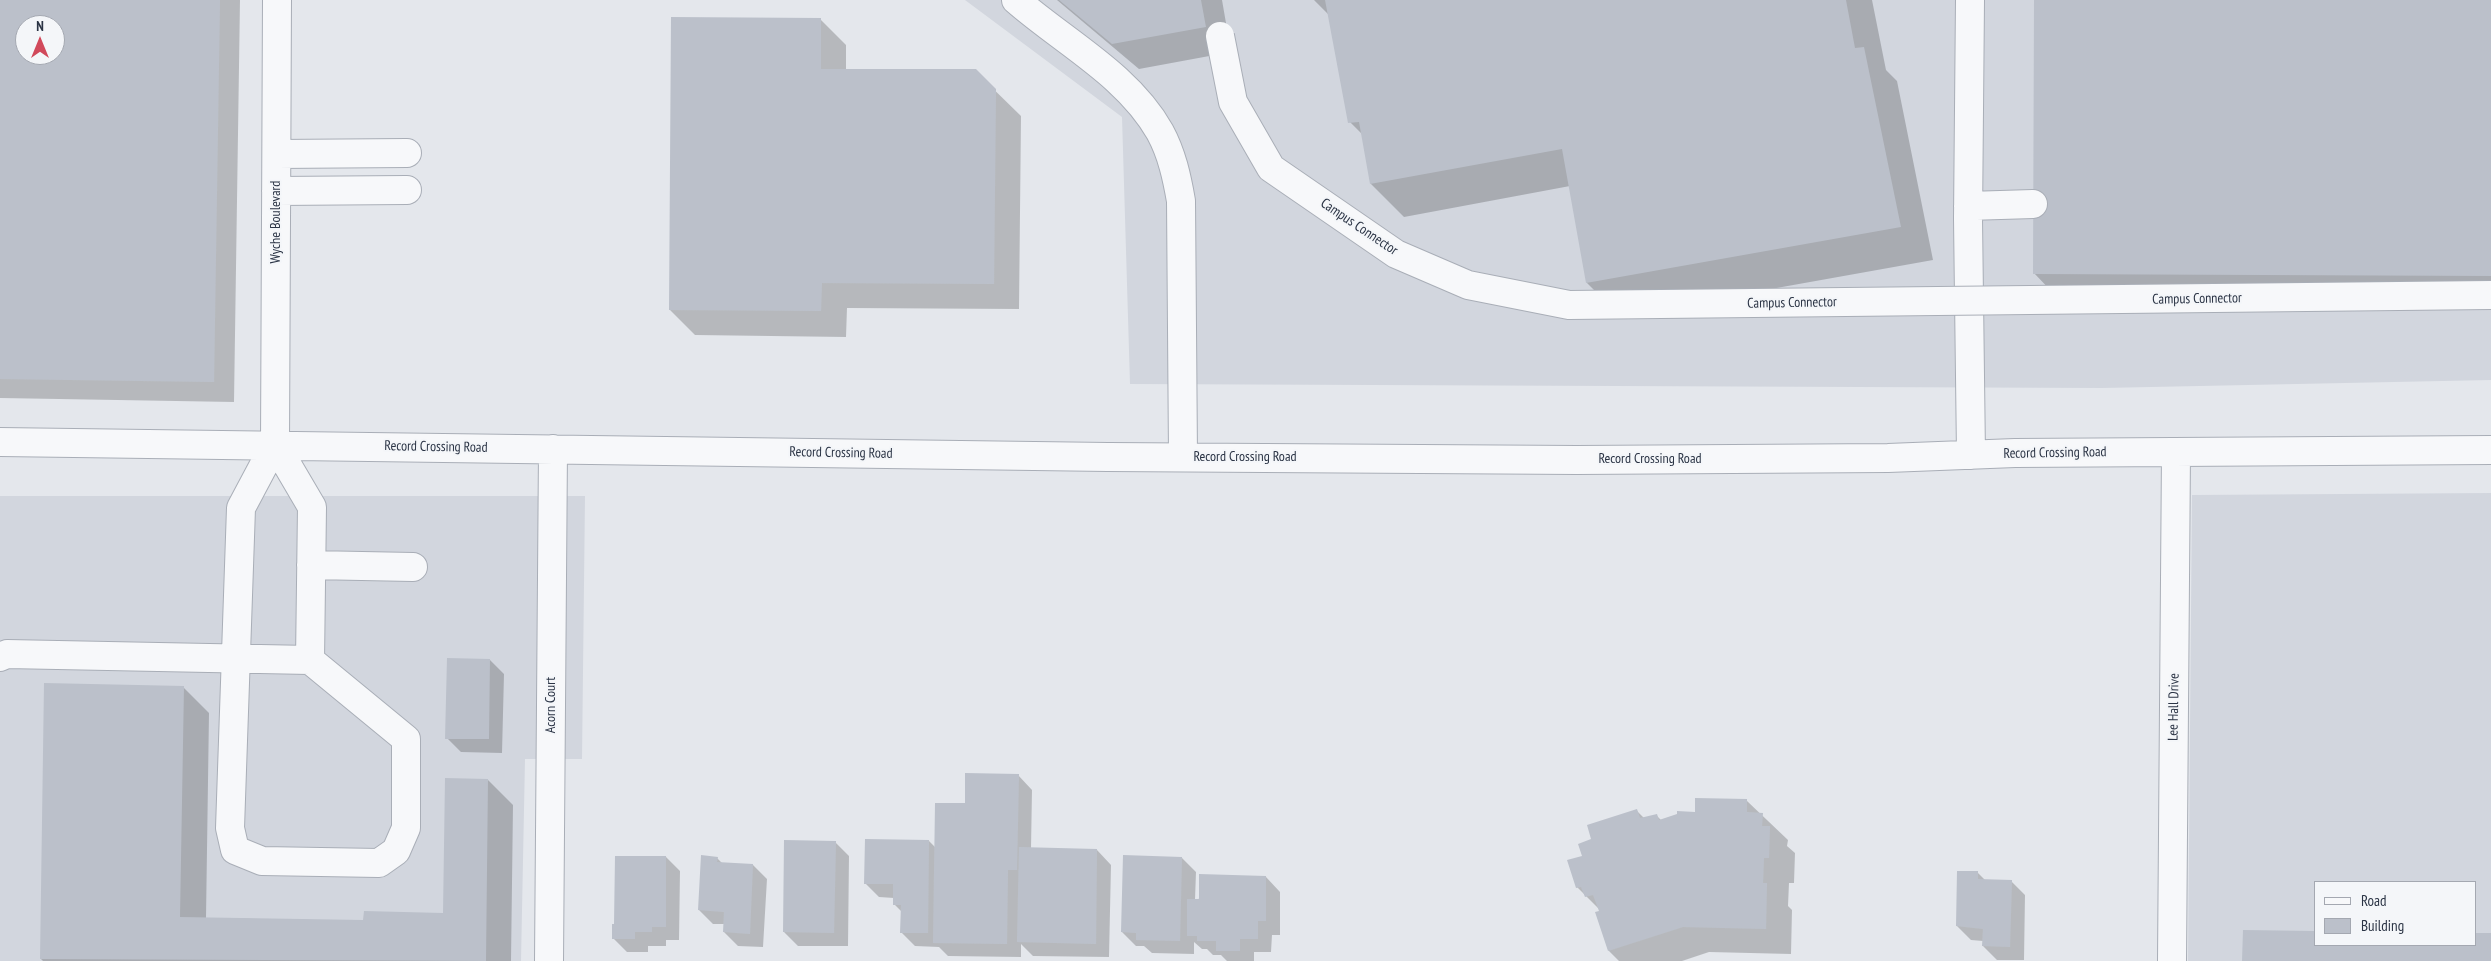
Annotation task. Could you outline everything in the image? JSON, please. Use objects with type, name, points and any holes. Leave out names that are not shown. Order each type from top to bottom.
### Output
[{"type":"street","name":"Wyche Boulevard","points":[[275,444],[277,0]]},
{"type":"street","points":[[1016,0],[1135,96],[1160,132],[1176,170],[1182,211],[1183,457]]},
{"type":"street","points":[[1970,0],[1968,206],[1971,455]]},
{"type":"street","name":"Campus Connector","points":[[1220,36],[1233,102],[1271,168],[1396,254],[1468,285],[1486,289],[1569,305],[2491,295]]},
{"type":"street","points":[[277,154],[407,153]]},
{"type":"street","points":[[276,191],[406,190]]},
{"type":"street","points":[[1968,206],[2033,204]]},
{"type":"street","name":"Record Crossing Road","points":[[0,442],[1577,460],[2491,450]]},
{"type":"street","points":[[275,444],[312,507],[310,660]]},
{"type":"street","points":[[0,657],[7,654],[235,658],[310,660],[406,739],[406,828],[396,851],[379,863],[262,861],[235,850],[230,828],[235,658],[240,508],[275,444]]},
{"type":"street","name":"Acorn Court","points":[[549,961],[553,448]]},
{"type":"street","name":"Lee Hall Drive","points":[[2172,961],[2176,452]]},
{"type":"street","points":[[311,565],[413,567]]},
{"type":"shaded area","points":[[965,0],[2491,0],[2491,380],[2102,388],[1130,384],[1122,117]]},
{"type":"shaded area","points":[[2491,493],[2491,961],[2188,961],[2192,495]]},
{"type":"shaded area","points":[[0,496],[585,496],[582,759],[525,759],[521,961],[0,961]]},
{"type":"building","points":[[0,0],[220,0],[214,382],[0,379]]},
{"type":"building","points":[[1059,0],[1201,0],[1206,27],[1112,44]]},
{"type":"building","points":[[1325,0],[1846,0],[1855,48],[1864,47],[1901,227],[1586,283],[1562,149],[1370,184],[1359,122],[1348,123]]},
{"type":"building","points":[[2034,0],[2491,0],[2491,276],[2033,274]]},
{"type":"building","points":[[671,17],[821,18],[821,69],[976,69],[996,89],[994,284],[822,283],[821,311],[669,310]]},
{"type":"building","points":[[447,658],[490,659],[489,739],[445,739]]},
{"type":"building","points":[[44,683],[184,686],[180,917],[363,920],[364,911],[443,913],[445,778],[488,779],[486,961],[40,959]]},
{"type":"building","points":[[965,773],[1019,774],[1017,870],[1008,870],[1007,944],[933,943],[935,803],[965,803]]},
{"type":"building","points":[[1695,798],[1747,799],[1747,812],[1763,813],[1762,826],[1770,826],[1769,858],[1764,858],[1763,883],[1767,883],[1766,929],[1683,927],[1608,951],[1595,912],[1599,911],[1593,895],[1585,897],[1581,887],[1576,888],[1567,860],[1582,856],[1578,844],[1591,839],[1587,825],[1637,809],[1640,818],[1657,814],[1659,820],[1677,814],[1677,811],[1695,812]]},
{"type":"building","points":[[865,839],[929,840],[928,933],[900,933],[901,905],[893,905],[893,884],[864,884]]},
{"type":"building","points":[[784,840],[836,841],[834,933],[783,932]]},
{"type":"building","points":[[1019,847],[1097,849],[1096,944],[1017,942]]},
{"type":"building","points":[[701,855],[718,857],[717,862],[753,864],[750,934],[723,932],[724,912],[698,910]]},
{"type":"building","points":[[1123,855],[1182,857],[1180,941],[1136,940],[1136,933],[1121,932]]},
{"type":"building","points":[[615,856],[666,856],[666,927],[652,927],[652,932],[635,932],[635,939],[612,939]]},
{"type":"building","points":[[1957,871],[1978,871],[1978,879],[2012,880],[2010,947],[1982,946],[1983,929],[1956,926]]},
{"type":"building","points":[[1199,874],[1266,876],[1266,921],[1258,921],[1258,939],[1240,939],[1240,951],[1216,951],[1216,941],[1197,941],[1197,936],[1187,936],[1187,899],[1199,899]]},
{"type":"building","points":[[2243,930],[2314,931],[2314,946],[2476,946],[2476,933],[2491,933],[2491,961],[2242,961]]}]
